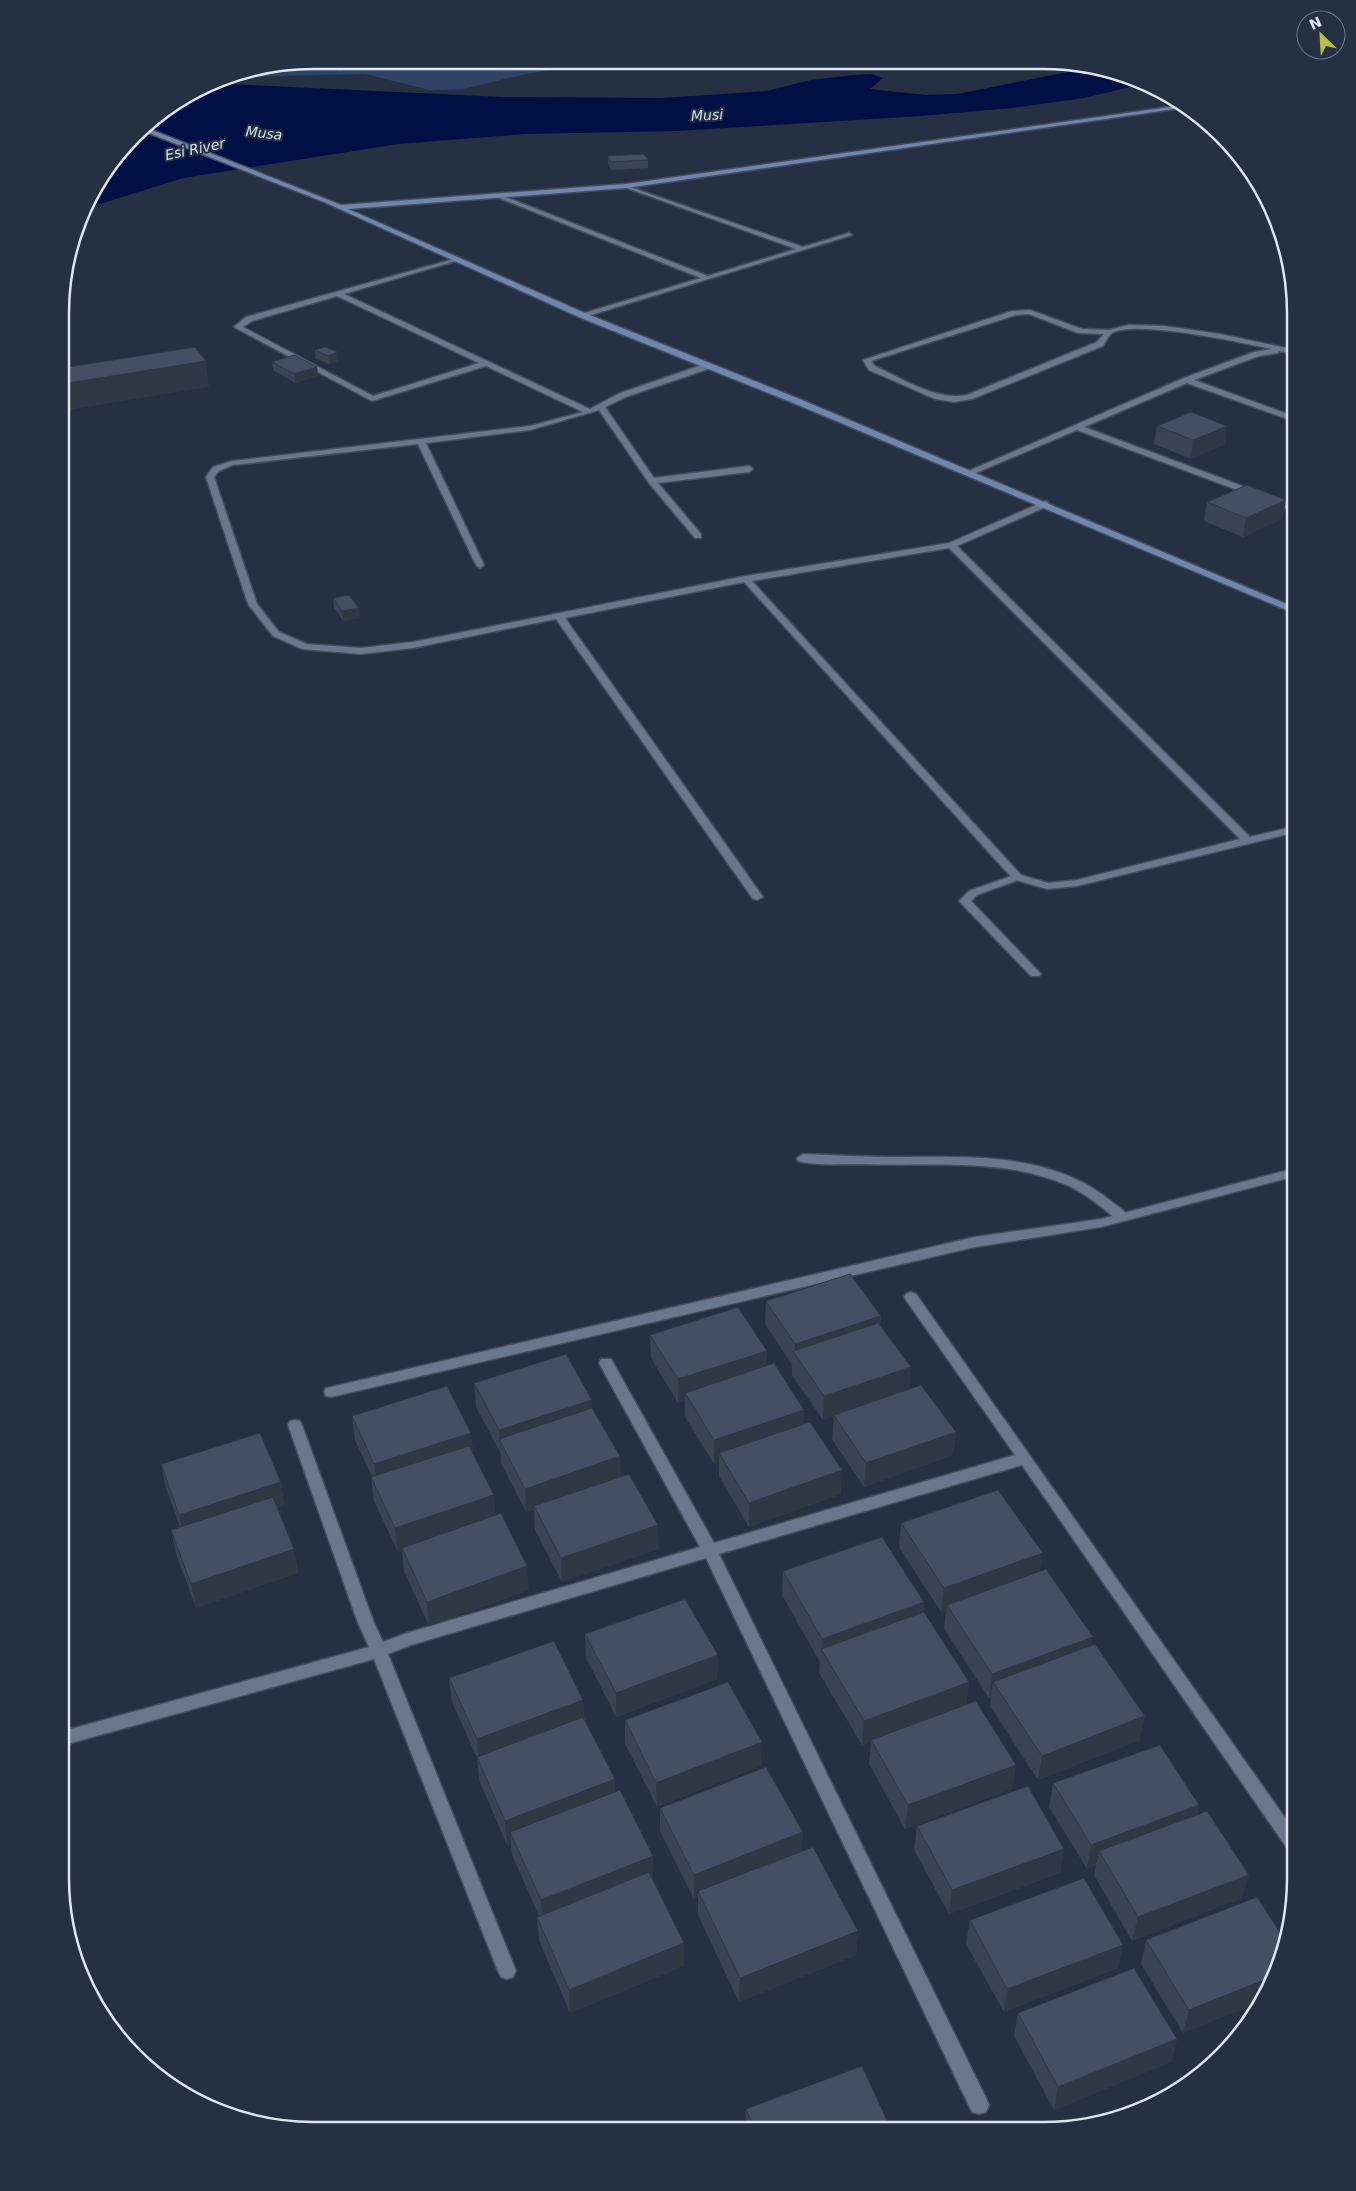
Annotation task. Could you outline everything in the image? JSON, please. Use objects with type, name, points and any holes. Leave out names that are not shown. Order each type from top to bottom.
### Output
[{"type":"street","points":[[339,207],[626,186],[1175,108]]},
{"type":"street","points":[[150,131],[326,200],[584,316],[1044,504],[1287,606]]},
{"type":"street","points":[[626,186],[802,250]]},
{"type":"street","points":[[496,195],[708,278]]},
{"type":"street","points":[[584,316],[849,235]]},
{"type":"street","points":[[456,260],[249,320],[238,327],[372,399],[484,364]]},
{"type":"street","points":[[336,294],[590,412]]},
{"type":"street","points":[[1109,332],[1100,344],[969,397],[954,400],[938,397],[895,379],[872,368],[867,360],[1016,313],[1030,312],[1081,331],[1109,332],[1128,327],[1164,328],[1220,336],[1287,351]]},
{"type":"street","points":[[968,473],[1187,380],[1258,354],[1283,350]]},
{"type":"street","points":[[708,366],[623,395],[590,412],[530,428],[232,463],[216,469],[210,478],[252,604],[276,634],[305,648],[361,651],[414,644],[746,579],[951,545],[1044,504]]},
{"type":"street","points":[[1187,380],[1287,417]]},
{"type":"street","points":[[600,406],[652,481],[698,536]]},
{"type":"street","points":[[1077,427],[1287,506]]},
{"type":"street","points":[[420,440],[480,565]]},
{"type":"street","points":[[652,481],[749,468]]},
{"type":"street","points":[[951,545],[1247,840]]},
{"type":"street","points":[[746,579],[1017,877],[1048,886],[1077,883],[1287,831]]},
{"type":"street","points":[[558,615],[757,897]]},
{"type":"street","points":[[1017,877],[973,894],[965,900],[1035,974]]},
{"type":"street","points":[[803,1158],[969,1161],[1035,1169],[1074,1182],[1109,1204],[1122,1217]]},
{"type":"street","points":[[331,1392],[975,1242],[1102,1222],[1287,1174]]},
{"type":"street","points":[[911,1298],[1287,1833]]},
{"type":"street","points":[[606,1363],[710,1551],[979,2106]]},
{"type":"street","points":[[295,1425],[366,1623],[379,1651],[507,1971]]},
{"type":"street","points":[[69,1737],[379,1651],[435,1632],[1025,1458]]},
{"type":"shaded area","points":[[297,69],[556,69],[463,89],[430,90],[365,74],[251,76]]},
{"type":"water","points":[[1074,71],[1107,77],[1134,86],[1084,98],[1012,108],[921,116],[677,131],[525,134],[398,144],[183,178],[93,206],[119,164],[152,129],[191,101],[228,84],[502,97],[662,98],[766,91],[811,80],[871,74],[883,78],[870,89],[926,95],[957,94]]},
{"type":"building","points":[[644,154],[648,160],[611,162],[608,156]]},
{"type":"building","points":[[195,347],[206,361],[69,383],[69,367]]},
{"type":"building","points":[[325,347],[338,352],[328,356],[315,350]]},
{"type":"building","points":[[294,355],[317,367],[294,374],[272,362]]},
{"type":"building","points":[[1191,412],[1227,426],[1193,440],[1157,426]]},
{"type":"building","points":[[1247,485],[1286,500],[1246,518],[1207,502]]},
{"type":"building","points":[[349,595],[359,608],[342,611],[333,598]]},
{"type":"building","points":[[850,1274],[881,1316],[795,1344],[766,1301]]},
{"type":"building","points":[[738,1307],[767,1351],[678,1379],[650,1335]]},
{"type":"building","points":[[878,1323],[911,1367],[824,1396],[793,1351]]},
{"type":"building","points":[[566,1354],[592,1400],[499,1430],[474,1383]]},
{"type":"building","points":[[774,1363],[804,1410],[714,1440],[685,1393]]},
{"type":"building","points":[[921,1385],[956,1432],[866,1463],[834,1415]]},
{"type":"building","points":[[447,1386],[471,1433],[374,1464],[352,1416]]},
{"type":"building","points":[[592,1408],[620,1456],[525,1489],[499,1439]]},
{"type":"building","points":[[810,1422],[842,1470],[749,1503],[719,1453]]},
{"type":"building","points":[[260,1433],[281,1482],[179,1515],[161,1464]]},
{"type":"building","points":[[469,1446],[494,1495],[395,1528],[371,1477]]},
{"type":"building","points":[[629,1474],[658,1525],[561,1558],[534,1506]]},
{"type":"building","points":[[998,1490],[1043,1553],[944,1588],[901,1523]]},
{"type":"building","points":[[273,1497],[294,1549],[191,1584],[171,1530]]},
{"type":"building","points":[[501,1513],[527,1566],[427,1602],[402,1548]]},
{"type":"building","points":[[882,1537],[924,1602],[822,1639],[783,1571]]},
{"type":"building","points":[[1046,1569],[1093,1637],[992,1674],[947,1605]]},
{"type":"building","points":[[685,1599],[718,1655],[616,1693],[585,1634]]},
{"type":"building","points":[[924,1612],[969,1682],[864,1721],[821,1649]]},
{"type":"building","points":[[554,1641],[583,1700],[477,1739],[449,1678]]},
{"type":"building","points":[[1095,1644],[1145,1716],[1042,1756],[993,1682]]},
{"type":"building","points":[[728,1682],[762,1742],[656,1783],[625,1720]]},
{"type":"building","points":[[976,1701],[1016,1765],[908,1805],[871,1740]]},
{"type":"building","points":[[583,1717],[615,1779],[505,1821],[477,1757]]},
{"type":"building","points":[[1160,1745],[1199,1805],[1091,1845],[1053,1783]]},
{"type":"building","points":[[766,1767],[803,1832],[694,1875],[660,1808]]},
{"type":"building","points":[[1028,1786],[1064,1849],[952,1890],[917,1826]]},
{"type":"building","points":[[620,1790],[653,1856],[541,1900],[510,1832]]},
{"type":"building","points":[[1207,1811],[1249,1875],[1138,1917],[1099,1851]]},
{"type":"building","points":[[813,1847],[858,1931],[740,1978],[698,1891]]},
{"type":"building","points":[[649,1872],[684,1943],[569,1990],[537,1917]]},
{"type":"building","points":[[1084,1878],[1123,1945],[1007,1989],[970,1920]]},
{"type":"building","points":[[1257,1897],[1281,1934],[1265,1980],[1189,2010],[1146,1940]]},
{"type":"building","points":[[1134,1968],[1177,2039],[1058,2087],[1018,2013]]},
{"type":"building","points":[[862,2066],[888,2122],[752,2122],[746,2109]]},
{"type":"water label","name":"Musi","points":[[707,115]]},
{"type":"water label","name":"Musa","points":[[264,133]]},
{"type":"water label","name":"Esi River","points":[[195,149]]}]
